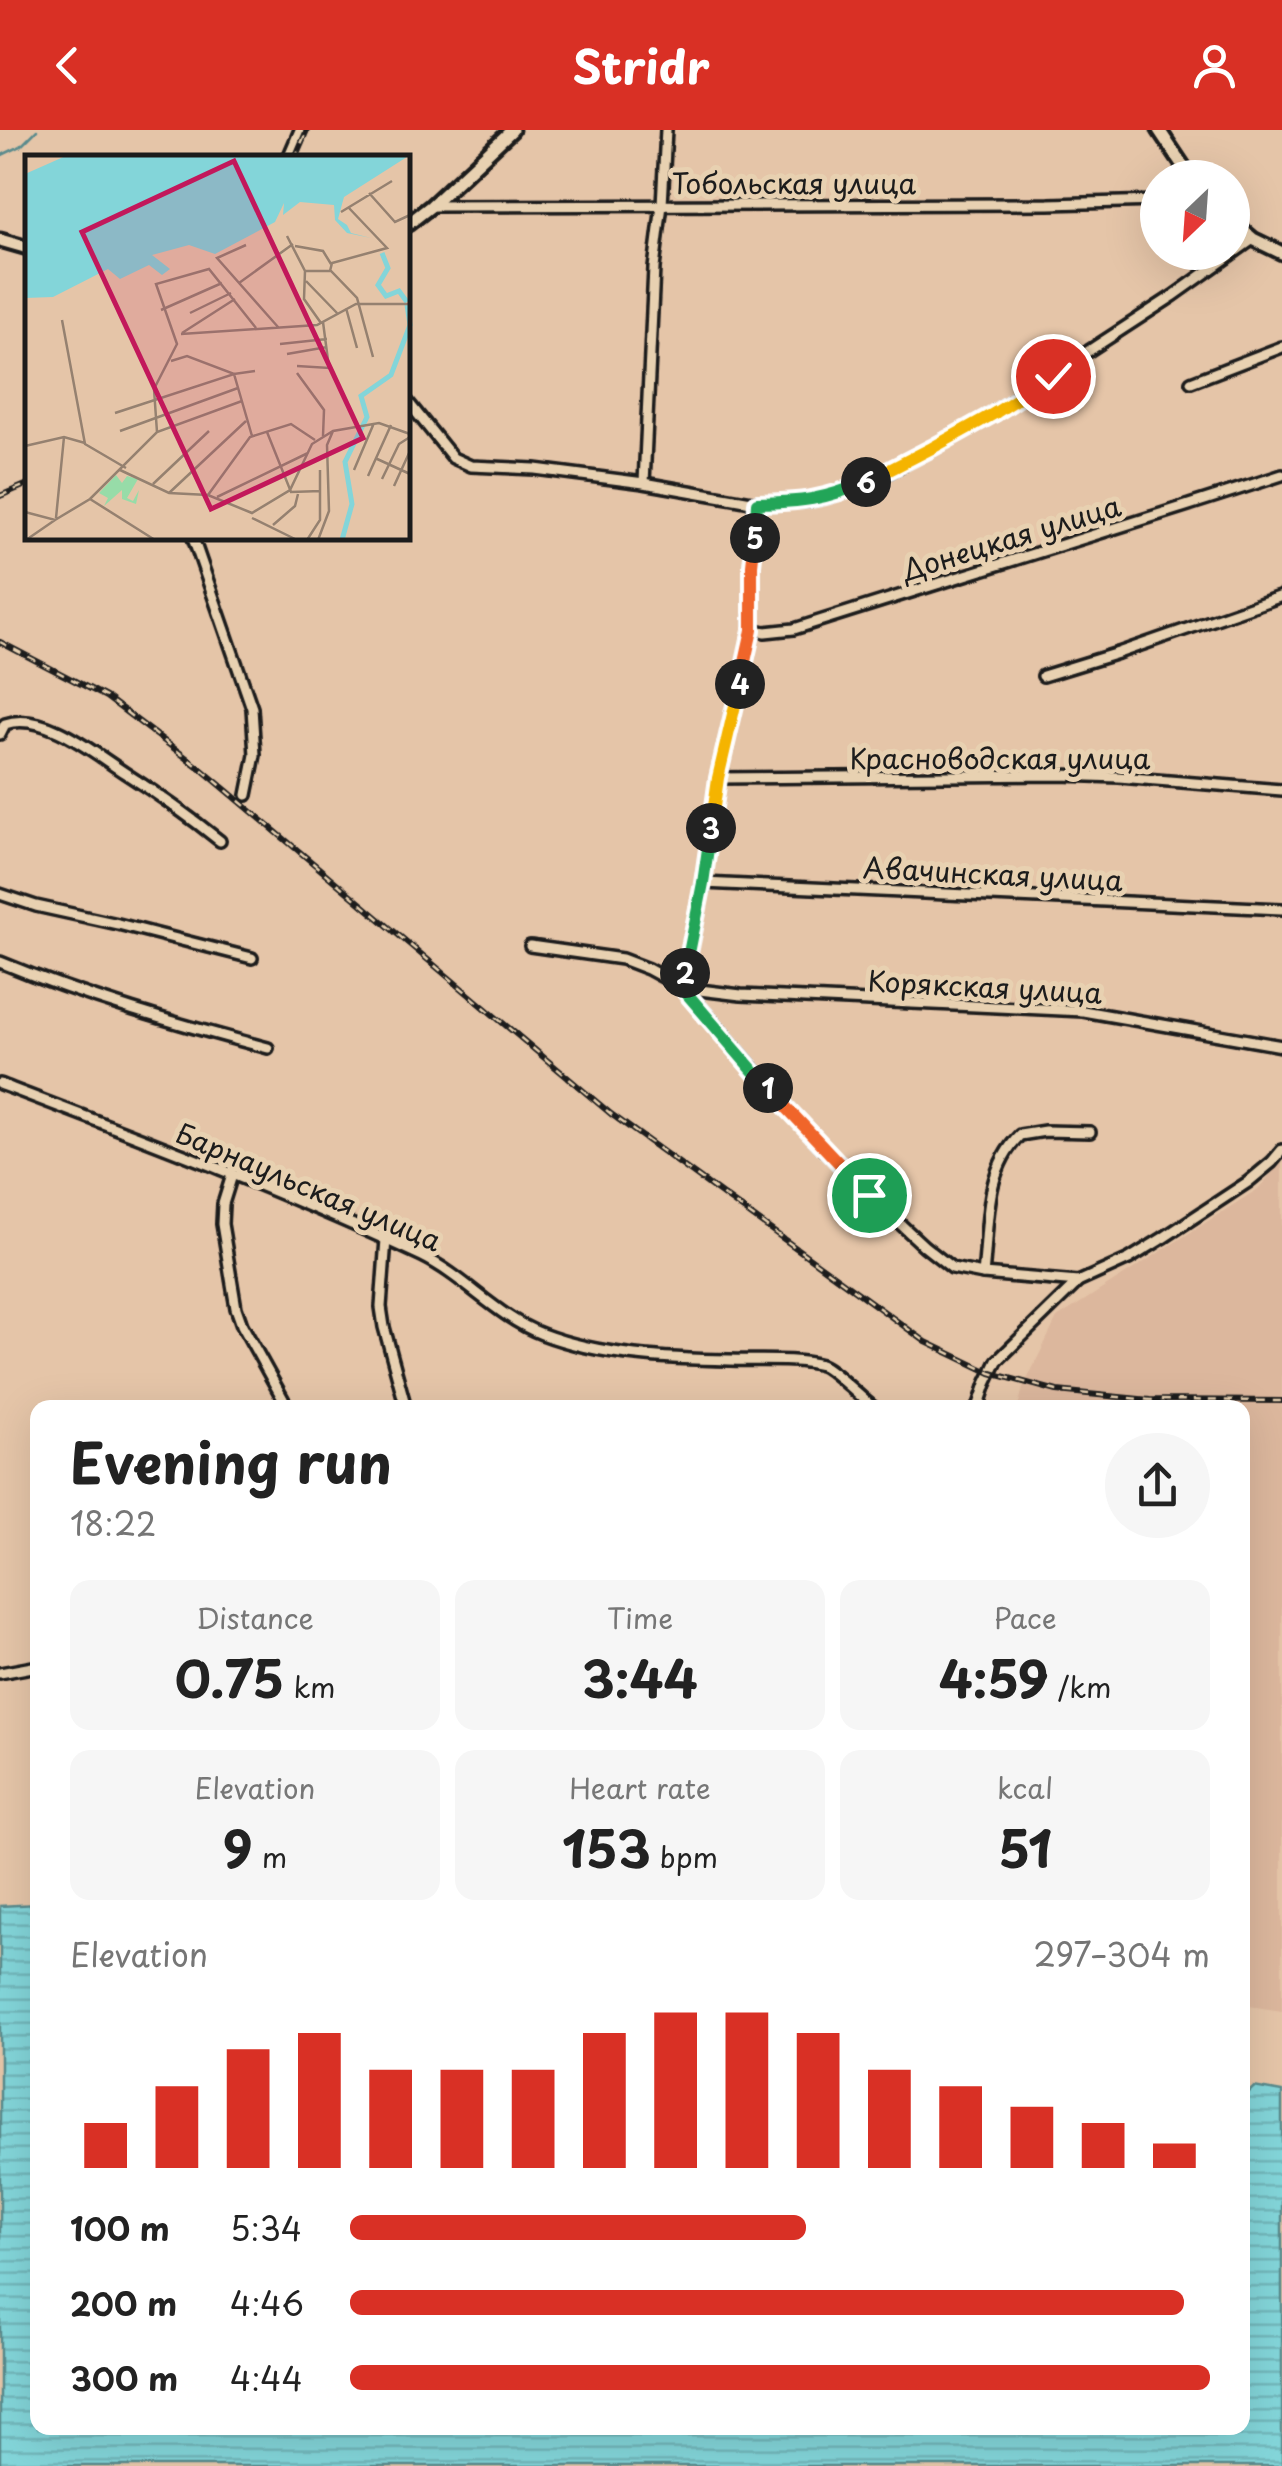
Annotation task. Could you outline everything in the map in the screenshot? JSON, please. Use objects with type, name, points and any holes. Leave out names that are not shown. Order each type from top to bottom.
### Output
[{"type":"street","points":[[289,155],[300,130]]},
{"type":"street","points":[[410,222],[512,130]]},
{"type":"street","points":[[644,483],[654,268],[666,130]]},
{"type":"street","points":[[1159,130],[1179,160]]},
{"type":"street","name":"Тобольская улица","points":[[430,206],[1140,202]]},
{"type":"street","points":[[1250,237],[1282,253]]},
{"type":"street","points":[[0,240],[25,247]]},
{"type":"street","points":[[410,404],[453,458],[471,466],[536,469],[757,503],[808,501],[882,476],[1016,400],[1253,240]]},
{"type":"street","points":[[1191,382],[1282,348]]},
{"type":"street","name":"Донецкая улица","points":[[752,630],[794,629],[1282,474]]},
{"type":"street","points":[[682,988],[718,778],[752,630],[757,503]]},
{"type":"street","points":[[194,540],[252,708],[255,755],[246,795]]},
{"type":"street","points":[[1044,676],[1282,596]]},
{"type":"street","points":[[0,733],[6,724],[19,721],[71,738],[180,808],[220,841]]},
{"type":"street","name":"Красноводская улица","points":[[718,778],[1060,775],[1282,790]]},
{"type":"street","name":"Авачинская улица","points":[[703,883],[1282,909]]},
{"type":"street","points":[[0,894],[252,958]]},
{"type":"street","points":[[530,946],[622,959],[682,988],[777,1098],[869,1195],[952,1268],[1078,1282]]},
{"type":"street","points":[[0,962],[93,998],[268,1048]]},
{"type":"street","name":"Корякская улица","points":[[682,988],[741,995],[1083,1011],[1282,1046]]},
{"type":"street","name":"Барнаульская улица","points":[[0,1084],[232,1174],[386,1240],[446,1268],[503,1313],[544,1335],[626,1353],[821,1365],[864,1400]]},
{"type":"street","points":[[984,1274],[991,1187],[1004,1153],[1020,1135],[1090,1132]]},
{"type":"street","points":[[981,1400],[997,1361],[1078,1282],[1129,1260],[1163,1238],[1248,1182],[1282,1150]]},
{"type":"street","points":[[232,1174],[222,1224],[236,1308],[284,1400]]},
{"type":"street","points":[[386,1240],[384,1327],[404,1400]]},
{"type":"street","points":[[0,1673],[30,1667]]},
{"type":"shaded area","points":[[1282,1161],[1282,2011],[1250,2006],[1250,1400],[1020,1400],[1057,1318],[1258,1189]]},
{"type":"water","points":[[30,1904],[30,2435],[1250,2435],[1250,2091],[1254,2087],[1282,2092],[1282,2466],[0,2466],[0,1906]]},
{"type":"waterway","points":[[0,156],[21,146],[37,130]]},
{"type":"railway","points":[[296,155],[307,130]]},
{"type":"railway","points":[[0,496],[25,485]]},
{"type":"railway","points":[[0,642],[106,697],[200,768],[611,1114],[926,1342],[991,1373],[1057,1391],[1150,1400]]},
{"type":"railway","points":[[1250,1401],[1282,1401]]},
{"type":"route","points":[[869,1195],[766,1086],[682,988],[718,778],[752,630],[757,503],[808,501],[882,476],[1053,376]]}]
